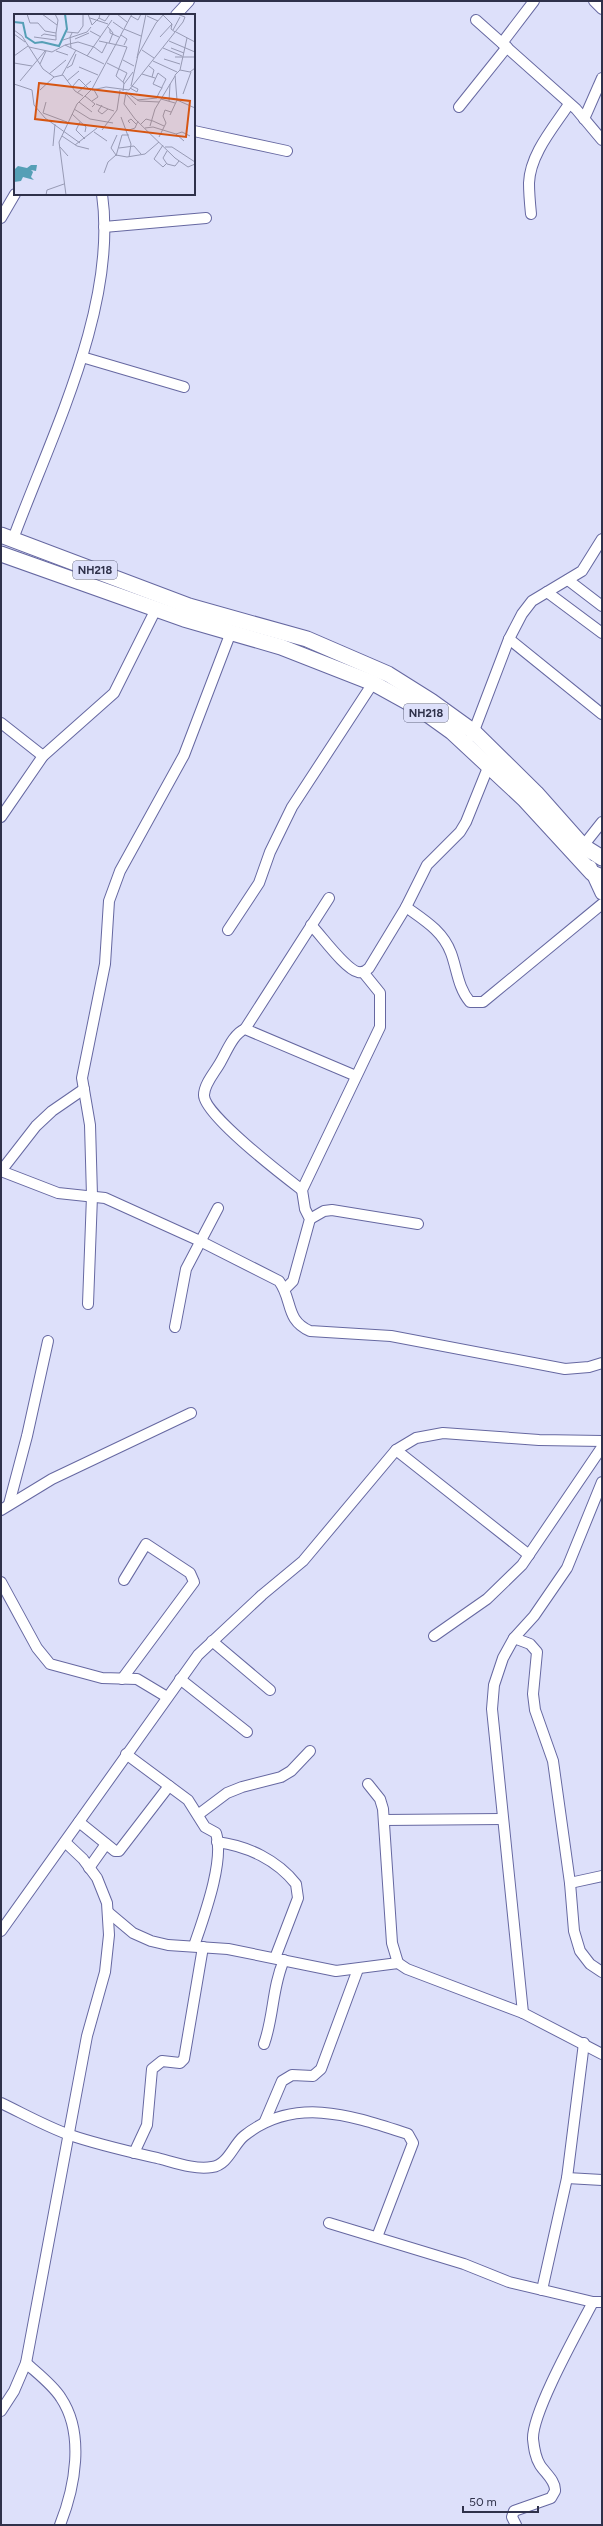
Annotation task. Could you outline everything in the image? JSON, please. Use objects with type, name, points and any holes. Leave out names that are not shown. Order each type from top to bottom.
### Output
[{"type":"highway","name":"NH218","points":[[7,537],[187,612],[216,622],[307,640],[369,665],[432,701],[471,739],[536,793],[583,846],[602,858]]},
{"type":"highway","name":"NH218","points":[[1,554],[156,609],[187,612]]},
{"type":"highway","name":"NH218","points":[[216,622],[231,632],[301,654],[373,683],[471,739],[489,765],[597,875]]},
{"type":"main road","points":[[583,846],[597,875],[602,893]]},
{"type":"street","points":[[177,14],[189,1]]},
{"type":"street","points":[[459,107],[505,45],[534,1]]},
{"type":"street","points":[[594,1],[602,10]]},
{"type":"street","points":[[476,20],[569,104],[602,140]]},
{"type":"street","points":[[584,120],[602,78]]},
{"type":"street","points":[[531,214],[529,183],[533,164],[569,104]]},
{"type":"street","points":[[195,131],[287,150]]},
{"type":"street","points":[[1,218],[14,195]]},
{"type":"street","points":[[7,537],[82,357],[88,339],[99,287],[104,227],[102,195]]},
{"type":"street","points":[[104,227],[206,218]]},
{"type":"street","points":[[82,357],[184,387]]},
{"type":"street","points":[[471,739],[509,639],[532,601],[582,571],[602,542]]},
{"type":"street","points":[[568,580],[602,606]]},
{"type":"street","points":[[548,592],[602,633]]},
{"type":"street","points":[[1,817],[43,756],[114,693],[156,609]]},
{"type":"street","points":[[88,1304],[92,1196],[90,1125],[82,1078],[105,964],[109,901],[120,871],[184,755],[231,632]]},
{"type":"street","points":[[509,639],[602,714]]},
{"type":"street","points":[[228,930],[259,883],[270,852],[292,807],[373,683]]},
{"type":"street","points":[[1,723],[43,756]]},
{"type":"street","points":[[311,925],[349,966],[357,972],[363,972],[369,968],[406,907],[427,865],[460,832],[466,822],[489,765]]},
{"type":"street","points":[[583,846],[602,822]]},
{"type":"street","points":[[285,1289],[292,1281],[310,1219],[302,1190],[271,1166],[210,1111],[204,1099],[207,1086],[234,1040],[239,1032],[245,1029],[329,898]]},
{"type":"street","points":[[406,907],[434,927],[443,938],[451,952],[463,994],[470,1002],[483,1002],[602,904]]},
{"type":"street","points":[[302,1190],[380,1027],[382,1016],[380,993],[363,972]]},
{"type":"street","points":[[245,1029],[356,1076]]},
{"type":"street","points":[[84,1090],[52,1111],[36,1126],[1,1171],[58,1192],[105,1198],[200,1241],[279,1281],[285,1289],[294,1320],[300,1327],[310,1331],[391,1336],[565,1369],[588,1367],[602,1363]]},
{"type":"street","points":[[175,1327],[186,1269],[218,1208]]},
{"type":"street","points":[[310,1219],[324,1211],[332,1210],[418,1224]]},
{"type":"street","points":[[5,1507],[27,1436],[48,1341]]},
{"type":"street","points":[[5,1507],[52,1479],[191,1413]]},
{"type":"street","points":[[1,1931],[180,1679],[212,1641],[262,1595],[303,1561],[396,1450],[416,1438],[443,1433],[539,1440],[602,1441]]},
{"type":"street","points":[[434,1636],[504,1585],[529,1555],[602,1447]]},
{"type":"street","points":[[396,1450],[529,1555]]},
{"type":"street","points":[[522,2013],[492,1709],[494,1686],[502,1658],[514,1638],[534,1616],[567,1568],[602,1482]]},
{"type":"street","points":[[122,1679],[194,1582],[190,1573],[146,1544],[124,1580]]},
{"type":"street","points":[[1,1582],[37,1648],[50,1664],[102,1678],[137,1679],[167,1697]]},
{"type":"street","points":[[514,1638],[530,1644],[537,1652],[533,1694],[536,1710],[553,1761],[570,1883],[574,1931],[580,1951],[590,1964],[602,1972]]},
{"type":"street","points":[[212,1641],[270,1690]]},
{"type":"street","points":[[180,1679],[247,1732]]},
{"type":"street","points":[[199,1814],[226,1794],[286,1774],[310,1751]]},
{"type":"street","points":[[126,1754],[188,1800],[199,1814],[205,1827],[216,1833],[217,1842],[213,1886],[198,1946],[184,2059],[180,2063],[162,2061],[152,2069],[147,2125],[134,2153]]},
{"type":"street","points":[[368,1784],[380,1799],[384,1820],[392,1943],[398,1963],[407,1969],[522,2013],[584,2043],[602,2054]]},
{"type":"street","points":[[79,1822],[115,1851],[121,1850],[169,1786]]},
{"type":"street","points":[[384,1820],[502,1819]]},
{"type":"street","points":[[1,2411],[14,2391],[26,2363],[70,2135],[87,2036],[105,1972],[109,1935],[107,1903],[97,1878],[65,1842]]},
{"type":"street","points":[[217,1842],[249,1848],[261,1855],[296,1884],[298,1898],[279,1959],[274,1985],[272,2014],[264,2044]]},
{"type":"street","points":[[89,1868],[106,1844]]},
{"type":"street","points":[[570,1883],[602,1876]]},
{"type":"street","points":[[108,1912],[133,1933],[151,1941],[168,1945],[198,1946],[279,1959],[325,1970],[358,1969],[398,1963]]},
{"type":"street","points":[[265,2121],[282,2081],[292,2075],[313,2076],[321,2069],[358,1969]]},
{"type":"street","points":[[542,2290],[567,2178],[584,2043]]},
{"type":"street","points":[[1,2103],[70,2135],[134,2153],[177,2163],[210,2168],[219,2166],[240,2140],[265,2121],[327,2112],[362,2118],[411,2136],[413,2143],[377,2237]]},
{"type":"street","points":[[567,2178],[602,2180]]},
{"type":"street","points":[[329,2223],[464,2264],[509,2282],[598,2302],[552,2383],[533,2435],[536,2456],[554,2483],[555,2491],[551,2498],[514,2511],[512,2517],[516,2525]]},
{"type":"street","points":[[26,2363],[60,2396],[69,2414],[74,2436],[73,2484],[60,2525]]}]
